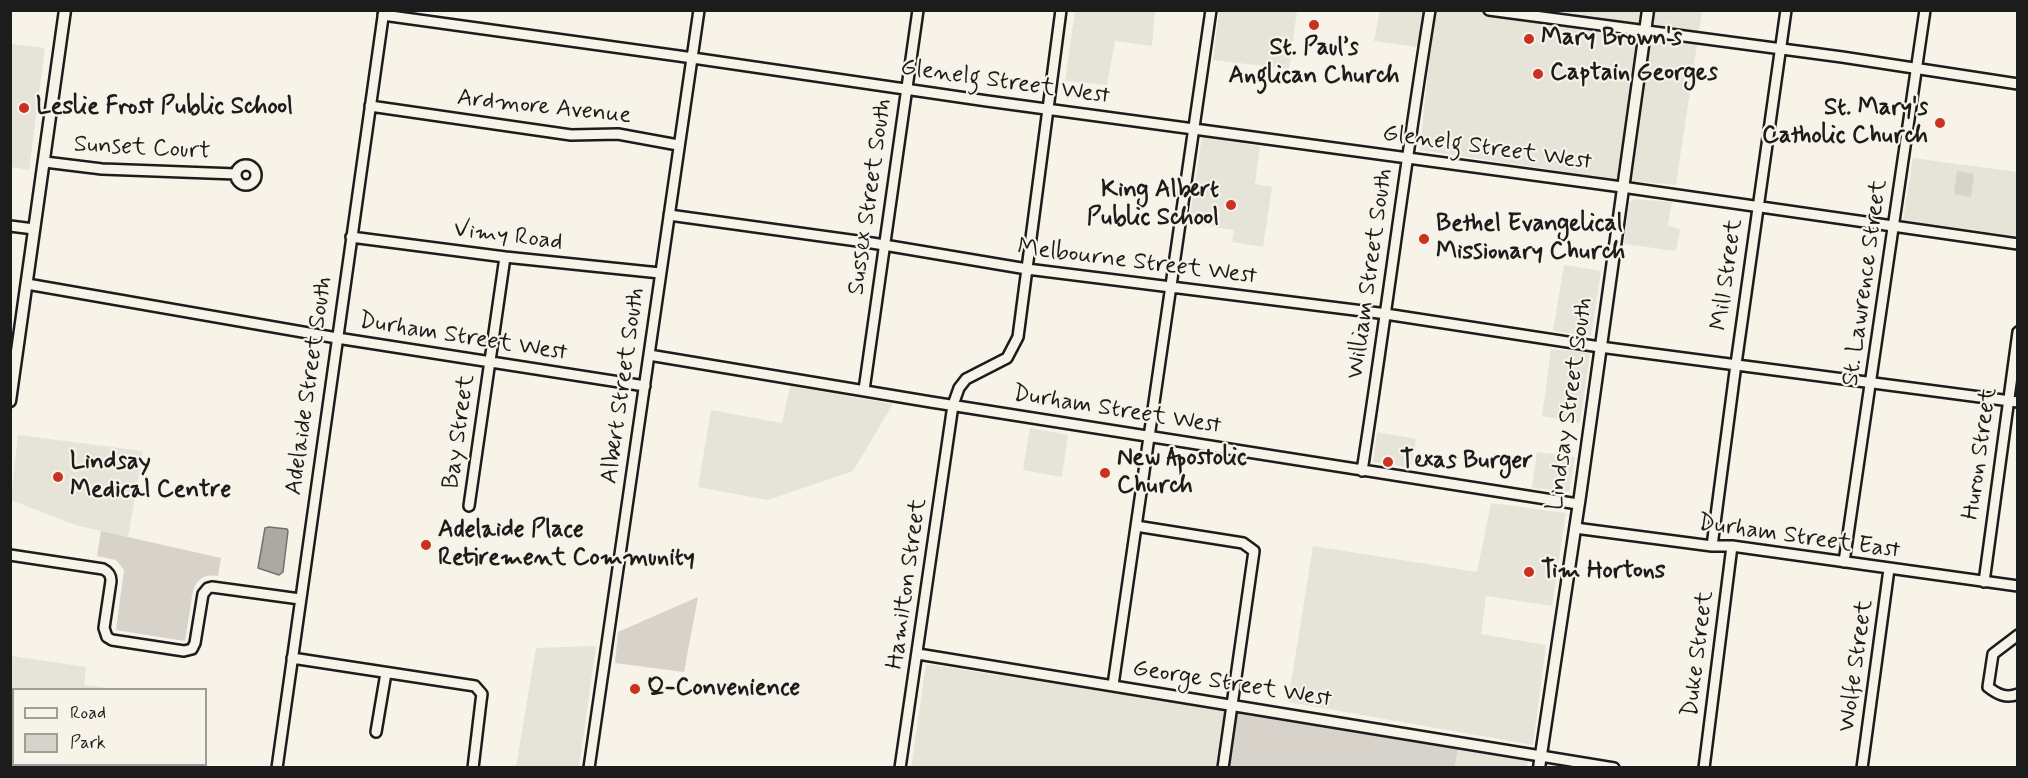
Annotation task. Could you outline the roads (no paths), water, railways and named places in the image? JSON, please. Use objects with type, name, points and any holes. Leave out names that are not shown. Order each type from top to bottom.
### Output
[{"type":"main road","points":[[10,401],[14,351],[27,284],[65,10]]},
{"type":"main road","name":"Lindsay Street South","points":[[1539,768],[1648,10]]},
{"type":"street","name":"Albert Street South","points":[[589,768],[699,10]]},
{"type":"street","name":"Sussex Street South","points":[[864,390],[918,10]]},
{"type":"street","name":"Hamilton Street","points":[[900,768],[953,405],[959,388],[966,379],[1001,362],[1011,352],[1018,337],[1061,10]]},
{"type":"street","points":[[1113,685],[1211,10]]},
{"type":"street","name":"William Street South","points":[[1362,471],[1430,10]]},
{"type":"street","points":[[1489,10],[1781,49],[2018,84]]},
{"type":"street","name":"Mill Street","points":[[1712,546],[1786,10]]},
{"type":"street","name":"St. Lawrence Street","points":[[1844,562],[1925,10]]},
{"type":"street","name":"Glenelg Street West","points":[[383,13],[987,101],[1622,187],[2018,244]]},
{"type":"street","name":"Adelaide Street South","points":[[276,768],[383,13]]},
{"type":"street","name":"Ardmore Avenue","points":[[370,106],[571,135],[618,134],[678,145]]},
{"type":"street","name":"Sunset Court","points":[[45,162],[102,169],[236,174]]},
{"type":"street","name":"Melbourne Street West","points":[[669,215],[885,245],[1026,269],[1170,286],[1600,347],[2013,401]]},
{"type":"street","points":[[10,226],[34,229]]},
{"type":"street","name":"Vimy Road","points":[[351,237],[505,257],[660,273]]},
{"type":"street","name":"Bay Street","points":[[469,506],[505,257]]},
{"type":"street","name":"Durham Street West","points":[[27,284],[336,338],[645,386]]},
{"type":"street","name":"Huron Street","points":[[1984,582],[2013,401],[2018,332]]},
{"type":"street","name":"Durham Street West","points":[[649,355],[1578,504]]},
{"type":"street","points":[[1136,526],[1244,543],[1254,552],[1223,768]]},
{"type":"street","name":"Durham Street East","points":[[1575,528],[1712,546],[1731,546],[2018,586]]},
{"type":"street","name":"Duke Street","points":[[1704,768],[1731,546]]},
{"type":"street","points":[[10,555],[103,569],[108,572],[111,581],[104,633],[112,640],[184,651],[192,649],[203,594],[212,587],[300,600]]},
{"type":"street","name":"Wolfe Street","points":[[1862,768],[1889,569]]},
{"type":"street","points":[[2018,635],[1993,654],[1988,687],[1996,694],[2006,697],[2018,694]]},
{"type":"street","name":"George Street West","points":[[918,654],[1541,754],[1614,768]]},
{"type":"street","points":[[292,658],[475,686],[482,694],[472,768]]},
{"type":"street","points":[[376,732],[386,673]]},
{"type":"place","name":"St. Paul’s Anglican Church","points":[[1314,25]]},
{"type":"place","name":"Mary Brown's","points":[[1529,39]]},
{"type":"place","name":"Captain Georges","points":[[1538,74]]},
{"type":"place","name":"Leslie Frost Public School","points":[[24,108]]},
{"type":"place","name":"St. Mary's Catholic Church","points":[[1940,123]]},
{"type":"place","name":"King Albert Public School","points":[[1231,205]]},
{"type":"place","name":"Bethel Evangelical Missionary Church","points":[[1424,239]]},
{"type":"place","name":"Texas Burger","points":[[1388,462]]},
{"type":"place","name":"New Apostolic Church","points":[[1105,473]]},
{"type":"place","name":"Lindsay Medical Centre","points":[[58,477]]},
{"type":"place","name":"Adelaide Place Retirement Community","points":[[426,545]]},
{"type":"place","name":"Tim Hortons","points":[[1529,572]]},
{"type":"place","name":"Q-Convenience","points":[[635,689]]}]
